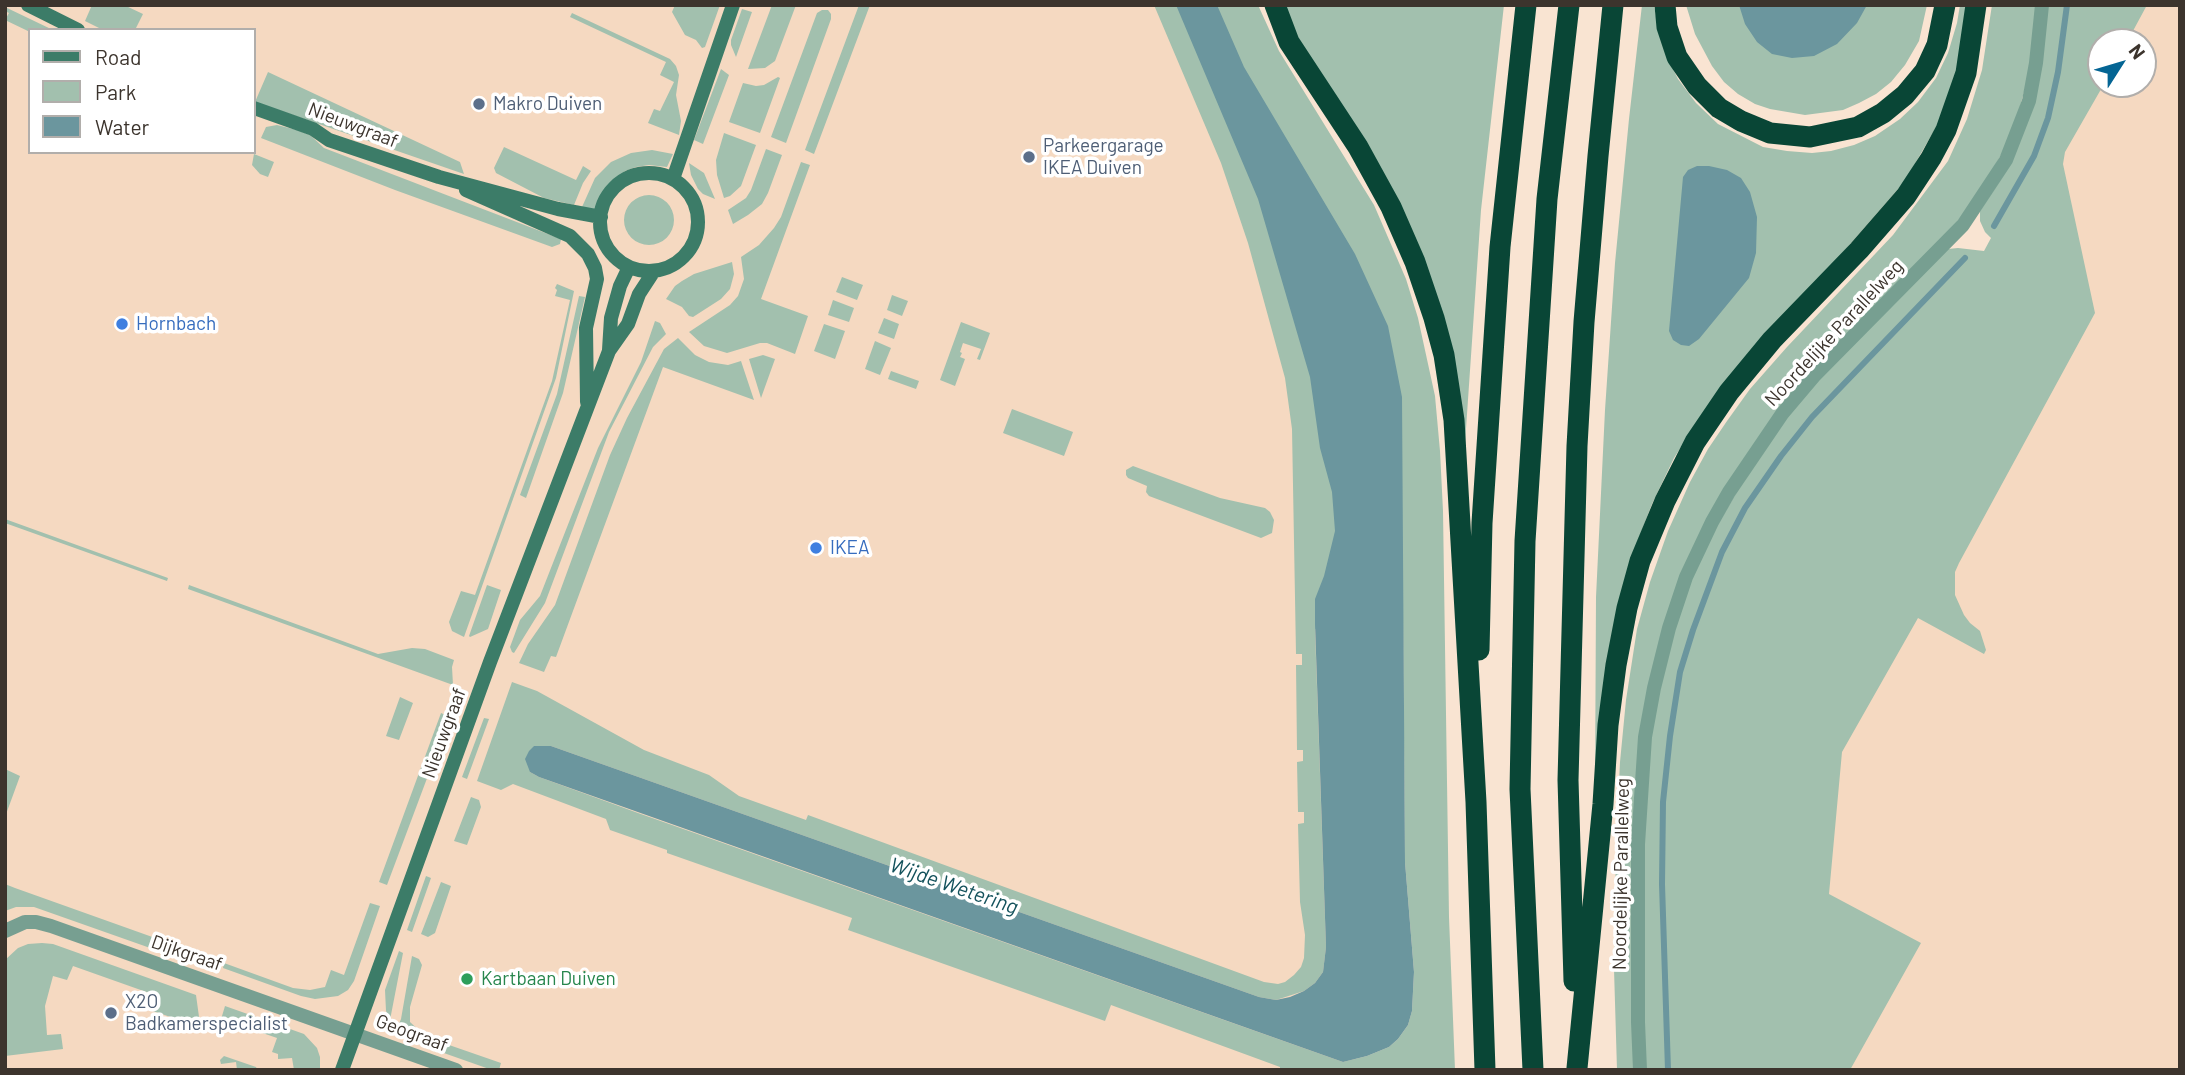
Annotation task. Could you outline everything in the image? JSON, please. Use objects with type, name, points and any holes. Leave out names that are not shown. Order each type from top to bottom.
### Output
[{"type":"highway","points":[[1275,5],[1289,42],[1357,147],[1391,207],[1419,273],[1444,355],[1454,420],[1476,802],[1485,1070]]},
{"type":"highway","points":[[1476,802],[1482,523],[1500,247],[1526,5]]},
{"type":"highway","points":[[1533,1070],[1520,789],[1525,541],[1547,199],[1569,5]]},
{"type":"highway","points":[[1577,1069],[1568,780],[1577,446],[1591,239],[1613,5]]},
{"type":"highway","points":[[1665,5],[1667,27],[1678,57],[1697,86],[1719,108],[1770,133],[1810,137],[1858,127],[1883,113],[1905,94],[1925,71],[1937,45],[1945,5]]},
{"type":"highway","points":[[1577,1069],[1603,804],[1608,725],[1616,665],[1640,561],[1665,501],[1695,442],[1729,391],[1772,340],[1906,196],[1931,158],[1946,130],[1966,73],[1976,5]]},
{"type":"street","points":[[28,5],[74,28]]},
{"type":"street","points":[[673,179],[733,5]]},
{"type":"street","name":"Noordelijke Parallelweg","points":[[1640,1070],[1638,845],[1643,763],[1654,688],[1669,628],[1686,577],[1729,492],[1782,414],[1815,375],[1963,225],[2006,160],[2029,101],[2042,5]]},
{"type":"street","name":"Nieuwgraaf","points":[[256,109],[313,130],[329,140],[439,177],[558,209],[601,217]]},
{"type":"street","points":[[660,174],[673,179],[682,186],[695,204],[698,230],[694,243],[687,254],[666,268],[654,271],[629,267],[610,251],[601,229],[604,204],[621,182],[633,176],[660,174]]},
{"type":"street","name":"Nieuwgraaf","points":[[439,177],[570,236],[588,254],[597,279],[586,328],[588,411]]},
{"type":"street","name":"Nieuwgraaf","points":[[342,1070],[486,674],[588,411],[609,351],[611,318],[620,286],[629,267]]},
{"type":"street","name":"Nieuwgraaf","points":[[609,351],[628,324],[639,294],[654,271]]},
{"type":"street","name":"Dijkgraaf","points":[[5,931],[24,922],[51,926],[355,1033]]},
{"type":"street","name":"Geograaf","points":[[355,1033],[456,1070]]},
{"type":"shaded area","points":[[5,5],[1205,5],[1361,412],[1345,1043],[1360,1070],[5,1070]]},
{"type":"shaded area","points":[[2087,5],[2180,5],[2180,1070],[1715,1070],[2020,244]]},
{"type":"green space","points":[[92,5],[124,5],[143,14],[136,28],[99,28],[85,21]]},
{"type":"green space","points":[[675,5],[720,5],[705,47],[702,48],[696,40],[685,35],[672,12]]},
{"type":"green space","points":[[772,5],[796,5],[775,61],[765,68],[748,69]]},
{"type":"green space","points":[[859,5],[870,5],[814,154],[805,150]]},
{"type":"green space","points":[[1154,5],[1258,5],[1279,51],[1374,205],[1406,279],[1418,318],[1435,396],[1443,511],[1449,917],[1455,1070],[1280,1070],[1280,1067],[1111,1005],[1105,1021],[848,930],[852,918],[667,853],[667,850],[610,830],[606,819],[513,784],[501,790],[477,781],[512,682],[537,691],[644,750],[709,775],[739,796],[806,820],[808,815],[1264,982],[1278,984],[1294,975],[1304,958],[1305,935],[1300,902],[1298,824],[1304,823],[1304,812],[1298,812],[1297,762],[1303,761],[1303,750],[1297,750],[1296,665],[1302,665],[1302,654],[1296,654],[1292,429],[1285,378],[1248,243],[1221,163]],"holes":[[[1403,618],[1405,862],[1414,972],[1412,1011],[1408,1025],[1389,1047],[1343,1062],[638,813],[530,772],[534,746],[551,746],[1259,997],[1276,1000],[1304,991],[1315,983],[1323,972],[1326,947],[1315,629]]]},
{"type":"green space","points":[[1284,5],[1504,5],[1481,210],[1464,458],[1453,361],[1306,51],[1292,27]]},
{"type":"green space","points":[[1642,5],[1654,5],[1659,34],[1678,79],[1696,103],[1718,124],[1763,147],[1812,153],[1854,145],[1875,136],[1900,119],[1918,102],[1936,78],[1948,53],[1960,5],[1968,5],[1960,62],[1939,122],[1905,181],[1700,417],[1674,458],[1652,504],[1633,553],[1595,789],[1596,597],[1605,410],[1615,263]]},
{"type":"green space","points":[[1686,5],[1927,5],[1919,41],[1891,82],[1876,94],[1843,110],[1805,115],[1755,104],[1724,82],[1695,34]]},
{"type":"green space","points":[[1992,5],[2038,5],[2030,70],[2012,136],[1976,198],[1948,233],[1821,362],[1709,517],[1649,691],[1636,1070],[1617,1070],[1614,969],[1620,762],[1637,629],[1650,582],[1668,531],[1690,482],[1727,421],[1750,389],[1787,347],[1893,235],[1948,161],[1967,119],[1982,70]]},
{"type":"green space","points":[[2047,5],[2147,5],[2135,28],[2087,28],[2087,98],[2096,98],[2065,152],[2063,164],[2095,313],[1955,572],[1955,595],[1964,615],[1980,631],[1986,650],[1984,654],[1918,618],[1842,752],[1829,894],[1921,943],[1850,1070],[1645,1070],[1644,821],[1651,732],[1672,634],[1690,583],[1709,540],[1758,455],[1809,389],[1948,249],[1984,251],[1991,238],[1980,221],[1980,211],[2003,176]]},
{"type":"green space","points":[[5,7],[49,28],[28,28],[28,31],[5,20],[9,13],[5,11]]},
{"type":"green space","points":[[742,9],[752,12],[736,57],[731,40]]},
{"type":"green space","points":[[828,10],[831,19],[786,143],[771,137],[817,13]]},
{"type":"green space","points":[[572,13],[670,59],[679,75],[676,95],[681,121],[679,135],[648,123],[654,109],[660,111],[674,82],[660,75],[666,62],[570,17]]},
{"type":"green space","points":[[721,69],[729,75],[703,144],[694,140]]},
{"type":"green space","points":[[268,72],[460,162],[464,174],[256,102]]},
{"type":"green space","points":[[780,78],[760,133],[729,122],[743,83],[764,85]]},
{"type":"green space","points":[[277,125],[310,135],[324,148],[561,239],[560,244],[552,247],[261,138],[266,127]]},
{"type":"green space","points":[[724,133],[756,145],[741,186],[724,198],[717,175],[716,160]]},
{"type":"green space","points":[[504,147],[576,180],[583,166],[591,171],[574,205],[544,198],[496,173],[494,168]]},
{"type":"green space","points":[[766,149],[782,155],[768,193],[762,204],[733,224],[728,210],[746,198],[751,190]]},
{"type":"green space","points":[[652,150],[673,154],[667,167],[649,165],[625,171],[606,187],[596,210],[582,207],[595,178],[611,162],[631,153]]},
{"type":"green space","points":[[254,154],[274,162],[268,177],[260,174],[252,165]]},
{"type":"green space","points":[[801,162],[810,165],[761,299],[808,316],[795,354],[767,343],[727,353],[704,346],[689,332],[730,305],[738,296],[744,279],[741,257],[759,245],[781,217]]},
{"type":"green space","points":[[689,163],[704,173],[715,199],[698,189]]},
{"type":"green space","points":[[649,195],[667,202],[674,220],[667,238],[649,245],[631,238],[624,220],[631,202]]},
{"type":"green space","points":[[732,262],[734,274],[730,289],[721,299],[693,317],[682,307],[666,299],[675,286],[694,274]]},
{"type":"green space","points":[[842,277],[863,285],[857,300],[836,292]]},
{"type":"green space","points":[[557,284],[574,291],[556,378],[464,637],[452,631],[449,622],[461,591],[475,595],[552,381],[570,300],[555,296]]},
{"type":"green space","points":[[892,295],[908,301],[902,316],[887,310]]},
{"type":"green space","points":[[579,296],[585,297],[563,393],[526,498],[520,495],[557,394]]},
{"type":"green space","points":[[833,300],[854,308],[849,322],[828,315]]},
{"type":"green space","points":[[884,318],[899,324],[894,339],[878,333]]},
{"type":"green space","points":[[655,321],[660,323],[666,334],[653,347],[609,432],[545,603],[514,653],[510,647],[520,620],[540,596],[598,448],[641,362]]},
{"type":"green space","points":[[961,322],[990,333],[980,360],[977,359],[981,349],[963,343],[960,357],[965,359],[955,386],[940,380]]},
{"type":"green space","points":[[824,324],[845,331],[835,359],[814,351]]},
{"type":"green space","points":[[678,338],[695,355],[709,362],[728,365],[741,361],[754,400],[663,367],[556,657],[551,656],[544,672],[519,663],[528,644],[555,605],[610,455],[627,418],[664,349]]},
{"type":"green space","points":[[875,341],[891,348],[880,375],[865,369]]},
{"type":"green space","points":[[763,355],[775,359],[761,398],[749,359]]},
{"type":"green space","points":[[891,371],[919,381],[916,389],[888,379]]},
{"type":"green space","points":[[1012,409],[1073,432],[1064,456],[1003,433]]},
{"type":"green space","points":[[1133,466],[1220,498],[1265,508],[1274,520],[1272,533],[1261,538],[1149,496],[1146,492],[1147,486],[1126,475],[1126,470]]},
{"type":"green space","points":[[5,519],[168,578],[167,581],[5,523]]},
{"type":"green space","points":[[189,585],[378,654],[412,648],[425,649],[454,660],[453,685],[188,589]]},
{"type":"green space","points":[[487,585],[501,590],[488,629],[470,637],[469,636]]},
{"type":"green space","points":[[400,697],[413,703],[399,740],[386,736]]},
{"type":"green space","points":[[441,713],[450,717],[387,885],[379,882]]},
{"type":"green space","points":[[484,718],[489,719],[467,779],[462,777]]},
{"type":"green space","points":[[5,769],[20,776],[5,817]]},
{"type":"green space","points":[[471,797],[479,800],[481,807],[467,845],[454,841]]},
{"type":"green space","points":[[426,876],[431,878],[412,932],[407,930]]},
{"type":"green space","points":[[441,882],[451,886],[435,933],[428,937],[421,934]]},
{"type":"green space","points":[[5,884],[200,954],[193,961],[187,961],[34,907],[16,907],[5,911]]},
{"type":"green space","points":[[370,903],[380,906],[354,981],[348,990],[338,996],[315,999],[301,996],[223,968],[224,963],[293,988],[310,990],[325,987],[331,970],[344,975]]},
{"type":"green space","points":[[42,943],[53,944],[196,995],[200,1024],[197,1026],[147,1009],[152,994],[73,966],[67,980],[53,976],[45,1006],[47,1035],[61,1034],[63,1049],[5,1056],[5,960],[18,948]]},
{"type":"green space","points":[[399,951],[403,953],[390,1020],[386,1011],[385,990]]},
{"type":"green space","points":[[412,956],[419,959],[422,965],[410,1007],[410,1022],[426,1037],[501,1063],[499,1070],[492,1070],[407,1040],[396,1031],[401,1019]]},
{"type":"green space","points":[[225,1006],[304,1034],[317,1048],[320,1070],[294,1070],[292,1058],[278,1059],[278,1054],[272,1052],[277,1038],[228,1021],[222,1035],[219,1034]]},
{"type":"green space","points":[[224,1056],[257,1069],[237,1070],[236,1062],[221,1064],[220,1060]]},
{"type":"water","points":[[1176,5],[1217,5],[1244,67],[1355,254],[1388,326],[1402,397],[1405,862],[1414,972],[1412,1011],[1408,1025],[1389,1047],[1343,1062],[539,777],[530,772],[525,759],[534,746],[551,746],[1259,997],[1276,1000],[1290,997],[1315,983],[1323,972],[1326,947],[1315,599],[1324,576],[1335,531],[1332,492],[1320,448],[1310,377],[1258,199]]},
{"type":"water","points":[[1739,5],[1867,5],[1857,23],[1837,44],[1814,56],[1792,58],[1772,54],[1757,42],[1745,24]]},
{"type":"water","points":[[1697,166],[1727,170],[1741,178],[1750,192],[1757,217],[1756,253],[1749,278],[1699,339],[1689,346],[1673,340],[1669,331],[1683,177],[1688,170]]},
{"type":"waterway","points":[[1994,226],[2034,156],[2048,118],[2058,72],[2067,5]]},
{"type":"waterway","points":[[1668,1070],[1662,884],[1663,802],[1680,672],[1693,630],[1722,552],[1745,508],[1781,456],[1812,417],[1965,258]]},
{"type":"place","name":"Makro Duiven","points":[[479,104]]},
{"type":"place","name":"Parkeergarage IKEA Duiven","points":[[1029,157]]},
{"type":"place","name":"Hornbach","points":[[122,324]]},
{"type":"place","name":"IKEA","points":[[816,548]]},
{"type":"place","name":"Kartbaan Duiven","points":[[467,979]]},
{"type":"place","name":"X2O Badkamerspecialist","points":[[111,1013]]},
{"type":"water label","name":"Wijde Wetering","points":[[954,886]]}]
